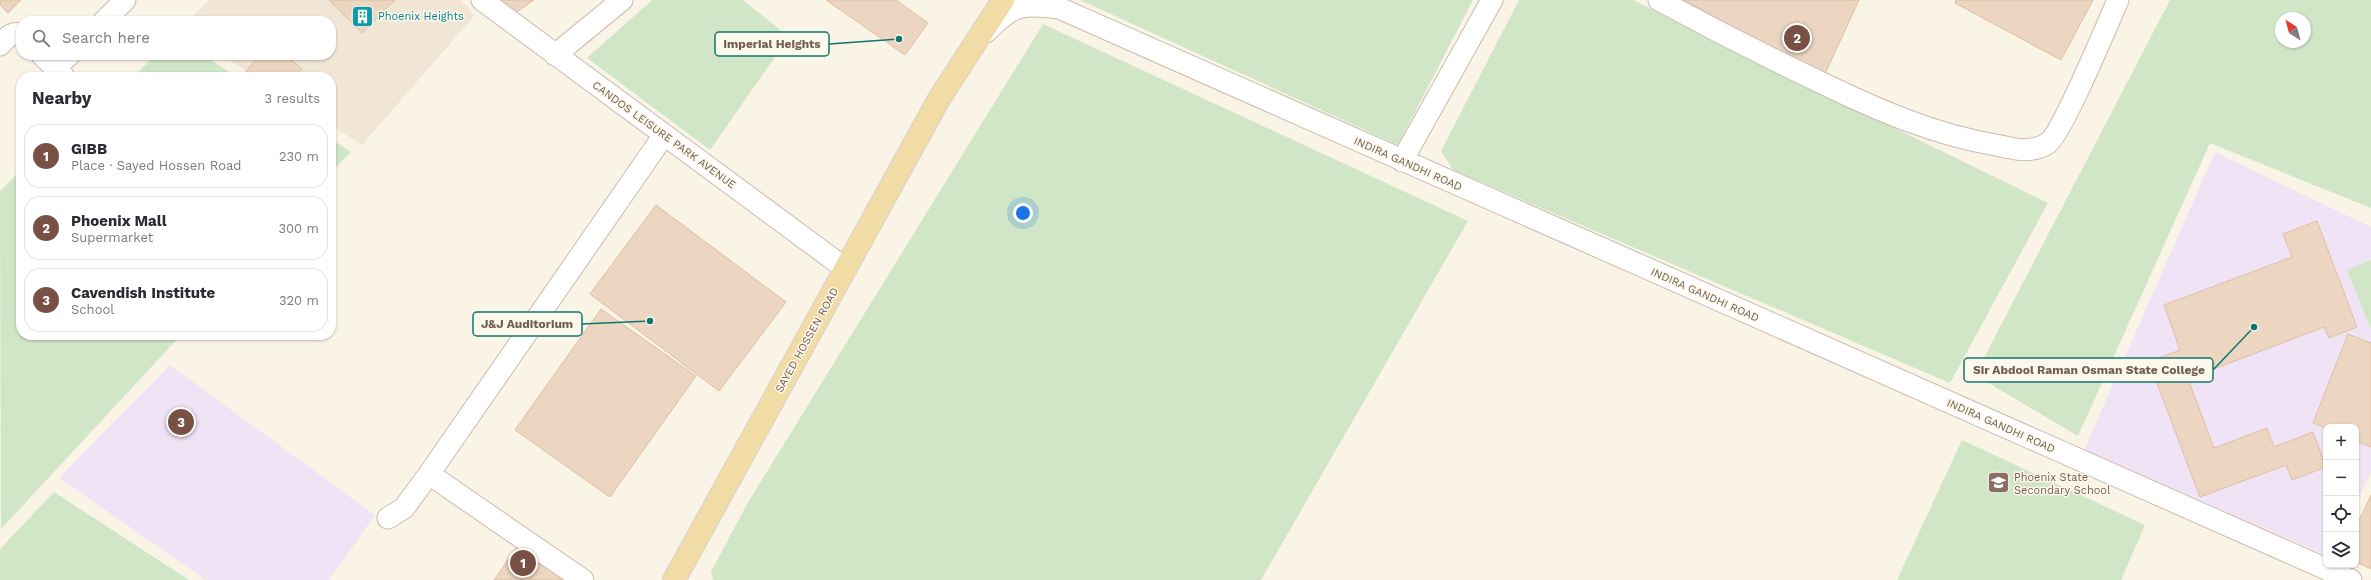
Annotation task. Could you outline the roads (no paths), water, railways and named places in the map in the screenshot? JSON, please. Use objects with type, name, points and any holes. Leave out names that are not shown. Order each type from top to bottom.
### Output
[{"type":"main road","points":[[952,77],[990,0]]},
{"type":"main road","points":[[952,77],[1003,0]]},
{"type":"main road","name":"SAYED HOSSEN ROAD","points":[[674,580],[952,77]]},
{"type":"street","points":[[109,16],[125,0]]},
{"type":"street","name":"CANDOS LEISURE PARK AVENUE","points":[[482,0],[846,269]]},
{"type":"street","points":[[555,55],[622,0]]},
{"type":"street","points":[[1402,161],[1492,0]]},
{"type":"street","points":[[1659,0],[1760,54],[1879,110],[1936,131],[1986,144],[2035,150],[2049,142],[2063,120],[2118,0]]},
{"type":"street","name":"INDIRA GANDHI ROAD","points":[[975,42],[1001,18],[1015,8],[1056,4],[1402,161],[2351,580]]},
{"type":"street","points":[[0,45],[10,34],[16,33]]},
{"type":"street","points":[[388,518],[404,508],[429,474],[664,135]]},
{"type":"street","points":[[429,474],[583,580]]},
{"type":"place","name":"Phoenix Heights","points":[[362,16]]},
{"type":"place","name":"Phoenix Mall","points":[[1797,38]]},
{"type":"place","name":"Imperial Heights","points":[[899,39]]},
{"type":"place","name":"J&J Auditorium","points":[[650,321]]},
{"type":"place","name":"Sir Abdool Raman Osman State College","points":[[2254,327]]},
{"type":"place","name":"Cavendish Institute","points":[[181,422]]},
{"type":"place","name":"Phoenix State Secondary School","points":[[1998,483]]},
{"type":"place","name":"GIBB","points":[[523,563]]}]
